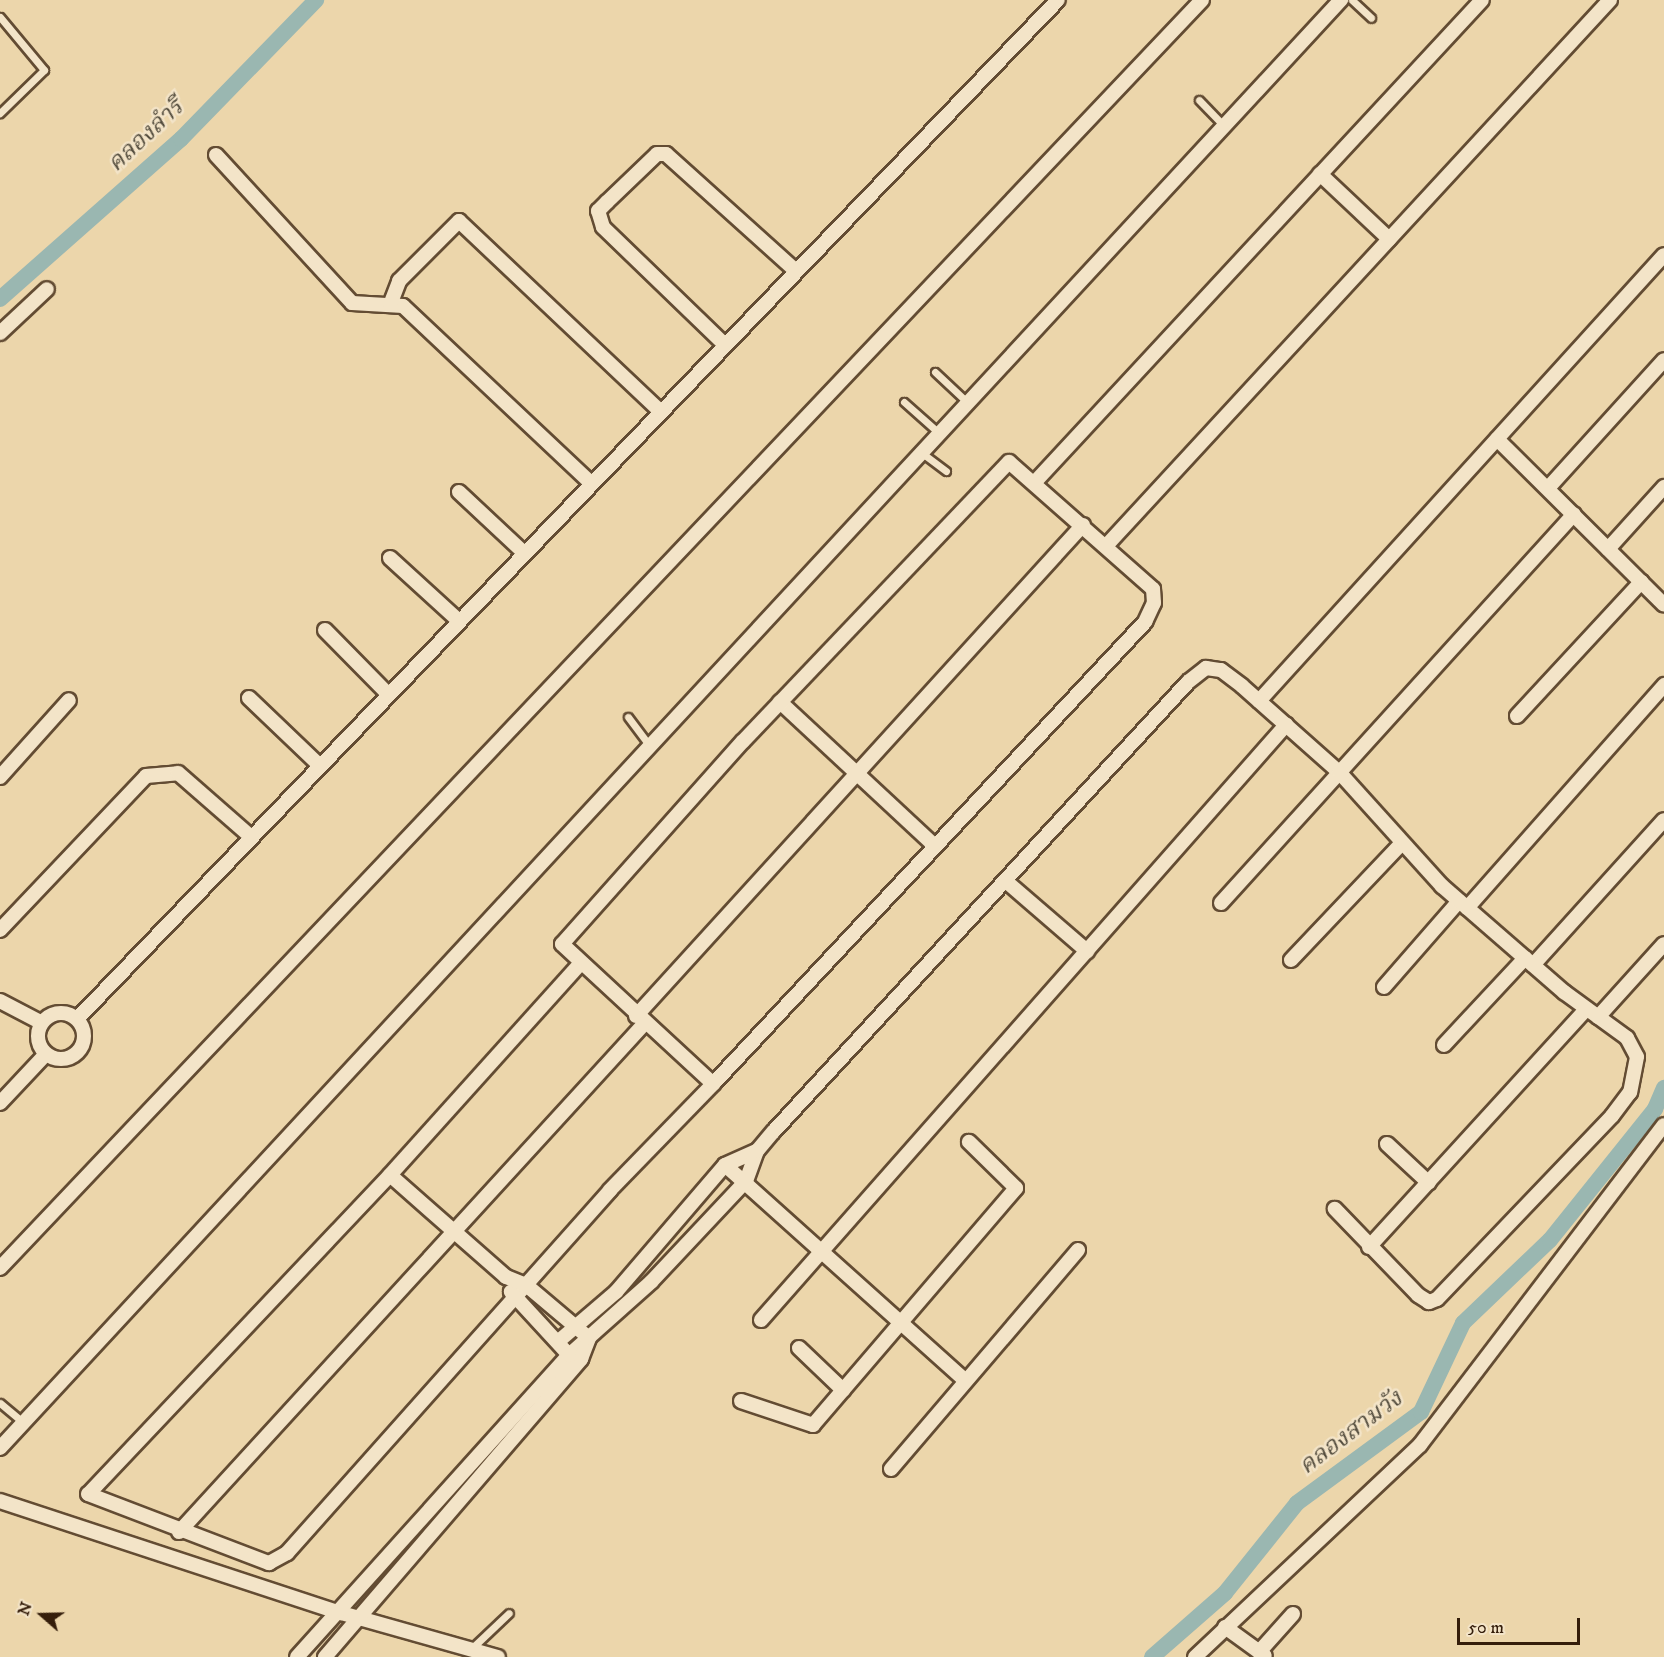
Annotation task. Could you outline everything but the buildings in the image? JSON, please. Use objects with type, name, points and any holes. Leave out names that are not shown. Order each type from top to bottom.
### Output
[{"type":"street","points":[[77,1019],[522,551],[591,483],[723,343],[1058,0]]},
{"type":"street","points":[[0,1268],[1202,0]]},
{"type":"street","points":[[0,1448],[1341,0]]},
{"type":"street","points":[[1035,483],[1482,0]]},
{"type":"street","points":[[1106,546],[1610,0]]},
{"type":"street","points":[[723,343],[603,227],[598,211],[657,153],[666,154],[795,270]]},
{"type":"street","points":[[216,155],[352,303],[402,306],[591,483]]},
{"type":"street","points":[[1320,174],[1389,239]]},
{"type":"street","points":[[390,305],[399,281],[459,221],[659,410]]},
{"type":"street","points":[[1258,700],[1664,255]]},
{"type":"street","points":[[0,333],[47,289]]},
{"type":"street","points":[[1549,487],[1664,360]]},
{"type":"street","points":[[1497,439],[1549,487],[1664,605]]},
{"type":"street","points":[[580,964],[390,1176],[87,1494],[179,1532],[274,1563],[526,1285],[713,1084],[933,844],[1145,622],[1154,603],[1153,589],[1009,462],[1002,465],[780,702],[566,936],[564,951],[580,964],[713,1084]]},
{"type":"street","points":[[1608,549],[1664,487]]},
{"type":"street","points":[[459,492],[522,551]]},
{"type":"street","points":[[1221,903],[1574,514]]},
{"type":"street","points":[[179,1532],[455,1233],[856,773],[1083,525]]},
{"type":"street","points":[[390,558],[458,620]]},
{"type":"street","points":[[1517,716],[1641,582]]},
{"type":"street","points":[[325,630],[388,694]]},
{"type":"street","points":[[297,1657],[341,1612],[569,1355],[630,1302],[746,1181],[757,1151],[1007,882],[1188,682],[1206,668],[1221,670],[1258,700],[1339,772],[1401,844],[1463,904],[1529,961],[1635,1046],[1637,1075],[1630,1092],[1448,1291],[1429,1302],[1369,1247],[1335,1209]]},
{"type":"street","points":[[1384,987],[1664,685]]},
{"type":"street","points":[[249,698],[319,765]]},
{"type":"street","points":[[0,777],[69,700]]},
{"type":"street","points":[[780,702],[933,844]]},
{"type":"street","points":[[760,1320],[822,1255],[1286,725]]},
{"type":"street","points":[[0,930],[146,776],[178,773],[250,836]]},
{"type":"street","points":[[1444,1045],[1529,961],[1664,820]]},
{"type":"street","points":[[1291,960],[1401,844]]},
{"type":"street","points":[[1007,882],[1087,951]]},
{"type":"street","points":[[1369,1247],[1592,1013],[1664,944]]},
{"type":"street","points":[[0,1001],[42,1023]]},
{"type":"street","points":[[59,1013],[77,1019],[84,1038],[74,1055],[65,1059],[46,1054],[38,1039],[42,1023],[59,1013]]},
{"type":"street","points":[[0,1103],[46,1054]]},
{"type":"street","points":[[1195,1657],[1420,1445],[1664,1125]]},
{"type":"street","points":[[741,1401],[813,1425],[1016,1188],[969,1142]]},
{"type":"street","points":[[1387,1144],[1429,1183]]},
{"type":"street","points":[[560,1340],[616,1292],[725,1165],[757,1151]]},
{"type":"street","points":[[725,1165],[746,1181],[822,1255],[965,1380]]},
{"type":"street","points":[[390,1176],[506,1277],[526,1285],[579,1325],[589,1338]]},
{"type":"street","points":[[891,1469],[1078,1250]]},
{"type":"street","points":[[506,1277],[514,1300],[560,1340],[569,1355]]},
{"type":"street","points":[[616,1292],[630,1302]]},
{"type":"street","points":[[325,1657],[361,1618],[412,1549],[581,1359],[589,1338]]},
{"type":"street","points":[[799,1348],[843,1390]]},
{"type":"street","points":[[0,1501],[341,1612],[498,1657]]},
{"type":"street","points":[[1225,1627],[1263,1654],[1293,1614]]},
{"type":"lane","points":[[1352,0],[1371,18]]},
{"type":"lane","points":[[0,17],[44,70],[0,113]]},
{"type":"lane","points":[[1199,100],[1224,126]]},
{"type":"lane","points":[[935,372],[968,403]]},
{"type":"lane","points":[[904,402],[940,434]]},
{"type":"lane","points":[[922,453],[946,471]]},
{"type":"lane","points":[[628,717],[650,746]]},
{"type":"lane","points":[[0,1403],[23,1423]]},
{"type":"lane","points":[[471,1649],[509,1613]]},
{"type":"waterway","name":"คลองลำรี","points":[[0,299],[181,139],[316,0]]},
{"type":"waterway","name":"คลองสามวัง","points":[[1152,1657],[1225,1593],[1297,1503],[1421,1412],[1463,1323],[1550,1240],[1655,1109],[1664,1088]]}]
